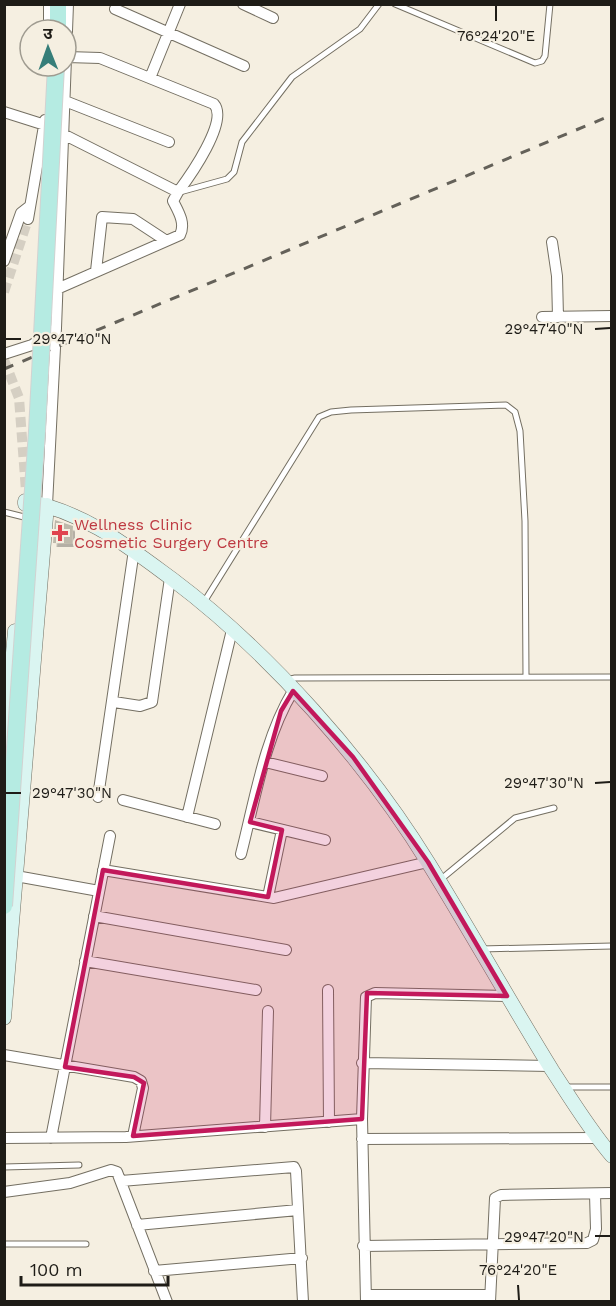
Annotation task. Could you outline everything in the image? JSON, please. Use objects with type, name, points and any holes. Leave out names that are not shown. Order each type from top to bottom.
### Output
[{"type":"main road","points":[[4,906],[61,78]]},
{"type":"street","points":[[150,78],[180,4]]},
{"type":"street","points":[[243,4],[273,18]]},
{"type":"street","points":[[115,9],[244,66]]},
{"type":"street","points":[[57,289],[180,235],[181,219],[173,201],[207,145],[219,111],[214,104],[100,58],[78,60]]},
{"type":"street","points":[[28,219],[45,125],[47,78]]},
{"type":"street","points":[[4,1018],[48,505],[64,135],[63,78]]},
{"type":"street","points":[[65,101],[169,142]]},
{"type":"street","points":[[4,112],[45,125],[178,192]]},
{"type":"street","points":[[4,261],[21,213],[30,206]]},
{"type":"street","points":[[96,271],[102,217],[133,219],[165,240]]},
{"type":"street","points":[[552,242],[557,276],[558,316]]},
{"type":"street","points":[[542,317],[612,315]]},
{"type":"street","points":[[4,354],[32,345],[56,328]]},
{"type":"street","points":[[4,751],[8,677],[26,496],[70,512],[134,550],[203,603],[288,686],[353,757],[428,862],[563,1087],[596,1138],[612,1156]]},
{"type":"street","points":[[98,798],[114,702],[134,550]]},
{"type":"street","points":[[114,702],[140,706],[152,702],[170,578]]},
{"type":"street","points":[[187,817],[232,630]]},
{"type":"street","points":[[8,677],[34,675]]},
{"type":"street","points":[[241,854],[288,686]]},
{"type":"street","points":[[265,762],[322,776]]},
{"type":"street","points":[[123,800],[215,824]]},
{"type":"street","points":[[249,822],[325,840]]},
{"type":"street","points":[[268,897],[282,830]]},
{"type":"street","points":[[51,1138],[110,836]]},
{"type":"street","points":[[103,870],[274,898],[428,862]]},
{"type":"street","points":[[16,876],[99,891]]},
{"type":"street","points":[[94,916],[286,950]]},
{"type":"street","points":[[85,961],[256,990]]},
{"type":"street","points":[[328,990],[328,1122]]},
{"type":"street","points":[[507,996],[369,994],[365,1004],[362,1063],[363,1246],[366,1298],[490,1298],[494,1203],[499,1196],[612,1193]]},
{"type":"street","points":[[265,1126],[268,1011]]},
{"type":"street","points":[[4,1055],[134,1077],[141,1082],[143,1088],[133,1136]]},
{"type":"street","points":[[362,1063],[550,1065]]},
{"type":"street","points":[[4,1138],[133,1136],[362,1119]]},
{"type":"street","points":[[362,1138],[596,1138]]},
{"type":"street","points":[[121,1181],[290,1166],[296,1171],[303,1302]]},
{"type":"street","points":[[4,1192],[70,1183],[111,1170],[119,1174],[167,1302]]},
{"type":"street","points":[[363,1246],[587,1243],[593,1240],[596,1228],[595,1194]]},
{"type":"street","points":[[137,1225],[298,1210]]},
{"type":"street","points":[[154,1271],[302,1258]]},
{"type":"lane","points":[[178,192],[227,179],[234,172],[242,142],[292,77],[360,29],[379,4]]},
{"type":"lane","points":[[395,4],[535,63],[542,61],[545,56],[550,4]]},
{"type":"lane","points":[[203,603],[319,417],[331,412],[351,410],[506,405],[516,412],[520,431],[525,521],[526,677]]},
{"type":"lane","points":[[4,512],[24,517]]},
{"type":"lane","points":[[288,686],[295,678],[612,677]]},
{"type":"lane","points":[[439,881],[515,818],[554,808]]},
{"type":"lane","points":[[479,949],[612,946]]},
{"type":"lane","points":[[563,1087],[612,1087]]},
{"type":"lane","points":[[4,1167],[79,1165]]},
{"type":"lane","points":[[4,1244],[86,1244]]},
{"type":"highlighted area","points":[[293,691],[353,757],[428,862],[507,996],[367,993],[362,1119],[133,1136],[144,1083],[134,1077],[65,1067],[103,870],[268,897],[282,830],[250,822],[281,711]]},
{"type":"building","points":[[55,520],[73,526],[72,544],[53,543]]},
{"type":"tunnel","points":[[4,292],[28,219]]},
{"type":"tunnel","points":[[4,360],[19,398],[26,491]]},
{"type":"railway","points":[[4,369],[612,115]]},
{"type":"place","name":"Wellness Clinic Cosmetic Surgery Centre","points":[[60,533]]}]
